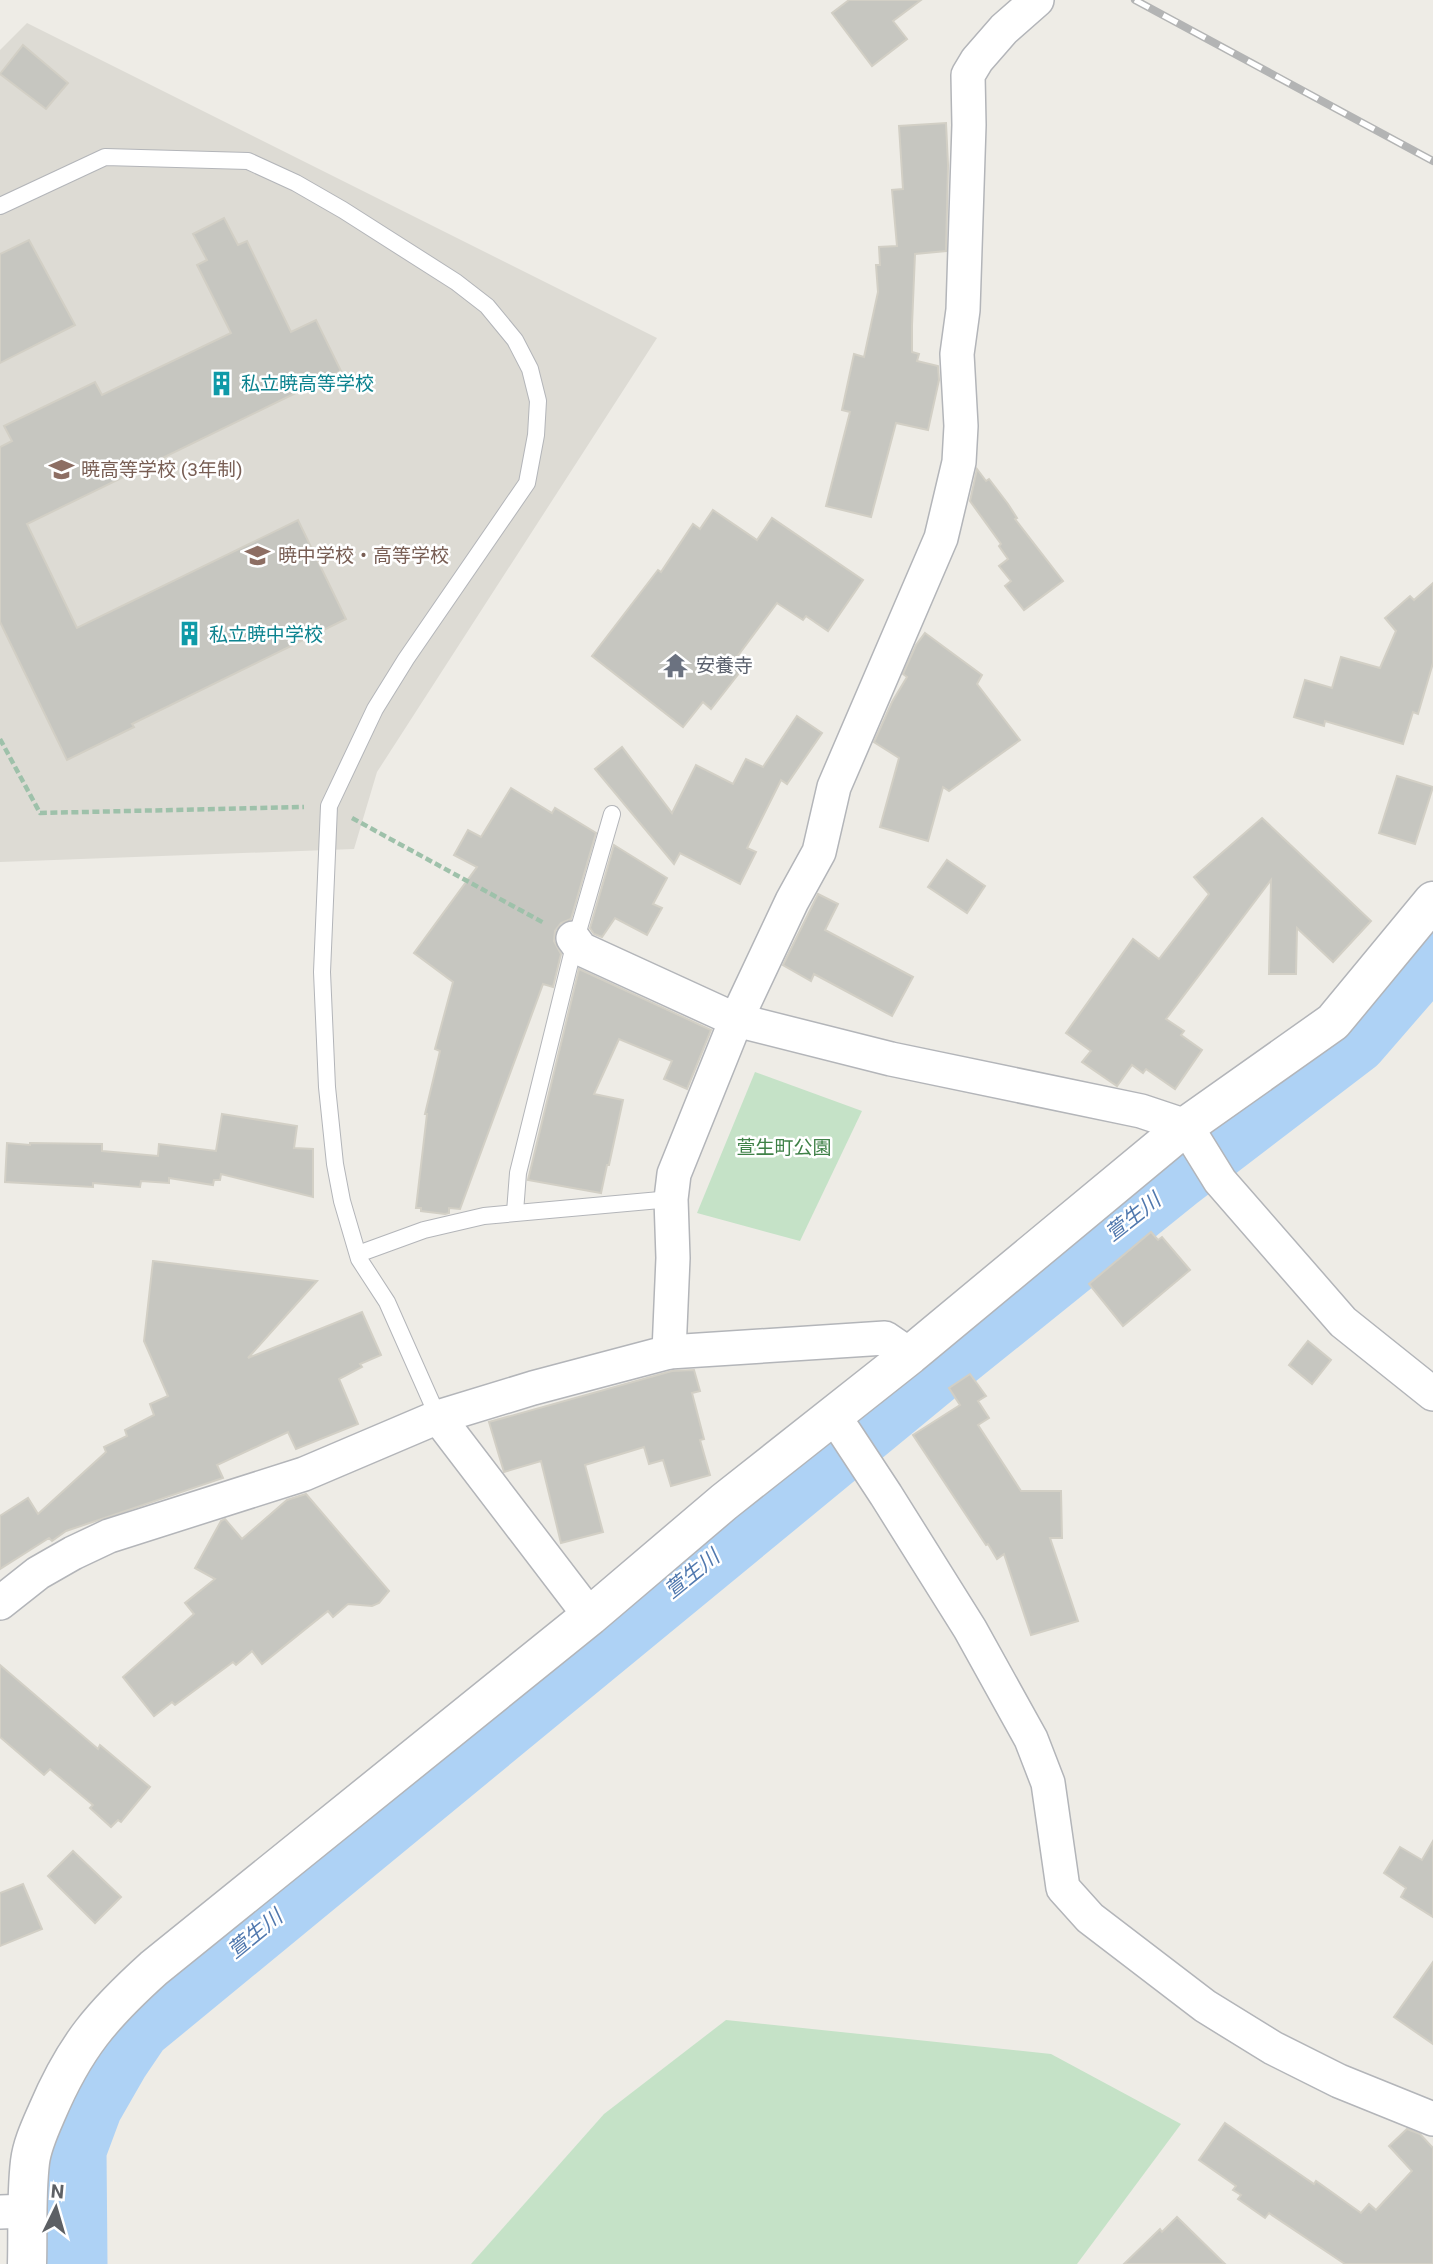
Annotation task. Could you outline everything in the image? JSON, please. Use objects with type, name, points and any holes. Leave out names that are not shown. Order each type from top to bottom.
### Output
[{"type":"street","points":[[669,1352],[673,1258],[671,1199],[674,1174],[736,1020],[792,901],[819,852],[834,787],[941,538],[958,461],[961,426],[957,354],[963,297],[969,125],[968,75],[977,60],[1004,29],[1037,0]]},
{"type":"street","points":[[27,2264],[14,2211],[38,2131],[72,2059],[115,2003],[154,1968],[590,1616],[724,1502],[849,1439],[910,1355],[1333,1022],[1433,901]]},
{"type":"street","points":[[574,940],[581,949],[736,1020],[891,1059],[1141,1111],[1191,1134],[1220,1181],[1343,1322],[1433,1394]]},
{"type":"street","points":[[0,1603],[38,1573],[109,1536],[303,1474],[438,1417],[533,1388],[669,1352],[885,1338],[910,1355]]},
{"type":"street","points":[[438,1417],[590,1616]]},
{"type":"street","points":[[849,1439],[970,1629],[1031,1739],[1048,1783],[1063,1888],[1090,1918],[1205,2006],[1273,2048],[1339,2081],[1433,2119]]},
{"type":"lane","points":[[0,206],[105,157],[248,162],[296,183],[343,209],[456,282],[487,306],[515,340],[530,369],[538,401],[536,435],[527,483],[406,659],[375,709],[329,806],[322,972],[330,1127],[342,1201],[359,1259],[387,1302],[438,1417]]},
{"type":"lane","points":[[515,1212],[518,1173],[574,940],[612,814]]},
{"type":"lane","points":[[358,1254],[424,1230],[484,1216],[671,1199]]},
{"type":"path","points":[[0,739],[40,813],[329,806]]},
{"type":"path","points":[[377,832],[574,940]]},
{"type":"shaded area","name":"暁中学校・高等学校","points":[[27,23],[657,338],[377,772],[354,849],[0,862],[0,50]]},
{"type":"green space","name":"萱生町公園","points":[[755,1072],[862,1111],[800,1241],[697,1213]]},
{"type":"green space","points":[[726,2020],[1051,2054],[1181,2124],[1077,2264],[471,2264],[604,2114]]},
{"type":"building","points":[[849,0],[921,0],[893,21],[907,39],[872,66],[832,13]]},
{"type":"building","points":[[23,45],[68,83],[46,109],[0,74]]},
{"type":"building","points":[[946,123],[946,251],[915,254],[912,352],[919,354],[917,361],[938,366],[939,380],[928,430],[896,423],[871,517],[826,506],[850,412],[842,410],[854,354],[864,357],[878,292],[876,265],[880,265],[879,247],[897,246],[892,190],[903,189],[899,126]]},
{"type":"building","points":[[224,218],[238,245],[247,241],[291,332],[316,320],[341,371],[27,524],[77,628],[298,520],[346,619],[132,724],[134,727],[67,760],[0,622],[0,447],[12,441],[4,426],[95,382],[102,395],[231,333],[197,265],[207,260],[193,234]]},
{"type":"building","points":[[29,240],[75,325],[0,363],[0,254]]},
{"type":"building","points":[[977,469],[986,481],[989,479],[1008,504],[1017,518],[1015,519],[1063,581],[1024,610],[1005,586],[1011,581],[999,566],[1008,559],[999,546],[1001,544],[970,501]]},
{"type":"building","points":[[713,510],[757,540],[772,518],[863,580],[828,631],[806,616],[803,620],[777,603],[731,665],[740,672],[711,709],[703,702],[683,727],[592,656],[658,570],[661,572],[693,524],[700,529]]},
{"type":"building","points":[[1433,583],[1433,663],[1418,714],[1413,712],[1403,744],[1325,721],[1324,726],[1294,717],[1305,680],[1332,688],[1341,657],[1380,668],[1396,631],[1385,618],[1410,596],[1414,600]]},
{"type":"building","points":[[925,633],[982,675],[977,684],[1020,740],[949,791],[943,787],[928,841],[880,827],[899,758],[874,742],[907,677],[903,674],[916,645]]},
{"type":"building","points":[[797,716],[822,733],[787,784],[781,780],[747,848],[756,852],[740,884],[680,853],[674,864],[595,769],[622,747],[672,813],[696,765],[733,784],[746,759],[763,767]]},
{"type":"building","points":[[1397,776],[1433,787],[1415,844],[1379,833]]},
{"type":"building","points":[[511,788],[552,813],[555,808],[596,833],[571,919],[561,923],[555,931],[554,941],[561,954],[553,987],[543,984],[460,1209],[449,1208],[449,1213],[445,1214],[421,1211],[421,1208],[416,1208],[425,1114],[440,1051],[435,1049],[453,982],[414,953],[477,867],[454,855],[468,830],[481,837]]},
{"type":"building","points":[[1262,818],[1371,921],[1333,962],[1297,928],[1296,974],[1269,974],[1271,880],[1166,1019],[1184,1031],[1181,1035],[1202,1050],[1175,1089],[1146,1069],[1143,1073],[1132,1065],[1117,1086],[1082,1062],[1091,1051],[1066,1033],[1133,939],[1159,959],[1209,894],[1194,877]]},
{"type":"building","points":[[614,845],[667,878],[653,904],[662,908],[647,935],[615,918],[602,937],[594,934],[590,928]]},
{"type":"building","points":[[947,860],[985,886],[967,913],[928,887]]},
{"type":"building","points":[[818,894],[838,904],[825,930],[913,977],[892,1016],[814,974],[811,981],[783,965]]},
{"type":"building","points":[[579,969],[711,1030],[687,1089],[664,1079],[672,1061],[619,1039],[594,1094],[623,1100],[601,1193],[528,1180]]},
{"type":"building","points":[[222,1114],[297,1126],[294,1148],[313,1149],[313,1197],[221,1174],[220,1180],[214,1180],[213,1185],[169,1178],[169,1183],[141,1181],[140,1187],[93,1183],[93,1187],[5,1182],[7,1143],[102,1144],[102,1151],[158,1156],[159,1144],[216,1151]]},
{"type":"building","points":[[1151,1232],[1158,1240],[1162,1237],[1190,1270],[1123,1326],[1089,1284]]},
{"type":"building","points":[[153,1261],[317,1281],[248,1358],[362,1312],[381,1355],[360,1364],[362,1367],[339,1379],[358,1424],[296,1449],[288,1432],[217,1465],[223,1478],[66,1531],[52,1541],[49,1538],[0,1569],[0,1516],[28,1498],[38,1514],[106,1452],[104,1447],[127,1436],[125,1430],[154,1415],[150,1404],[168,1396],[144,1341]]},
{"type":"building","points":[[1308,1341],[1331,1360],[1312,1384],[1289,1365]]},
{"type":"building","points":[[694,1370],[700,1391],[692,1393],[704,1439],[700,1440],[710,1475],[671,1486],[663,1460],[649,1464],[644,1447],[585,1465],[603,1532],[561,1543],[541,1461],[504,1472],[489,1422],[672,1371]]},
{"type":"building","points":[[970,1374],[986,1396],[978,1401],[989,1418],[978,1425],[1021,1491],[1061,1491],[1062,1538],[1050,1538],[1078,1621],[1031,1635],[1004,1554],[997,1559],[988,1544],[986,1545],[913,1435],[960,1405],[949,1388]]},
{"type":"building","points":[[306,1494],[389,1591],[379,1603],[372,1606],[348,1604],[333,1617],[328,1611],[262,1664],[252,1651],[236,1665],[233,1662],[175,1705],[172,1702],[154,1716],[123,1677],[194,1614],[185,1603],[215,1579],[195,1568],[221,1521],[225,1519],[242,1539],[287,1500]]},
{"type":"building","points":[[0,1665],[98,1749],[100,1745],[150,1787],[121,1822],[118,1820],[111,1827],[90,1808],[93,1805],[50,1769],[44,1775],[0,1737]]},
{"type":"building","points":[[1433,1841],[1433,1917],[1401,1897],[1406,1888],[1384,1873],[1400,1847],[1422,1860]]},
{"type":"building","points":[[73,1851],[121,1897],[95,1923],[48,1876]]},
{"type":"building","points":[[23,1884],[42,1929],[0,1946],[0,1893]]},
{"type":"building","points":[[1433,1962],[1433,2044],[1394,2017]]},
{"type":"building","points":[[1225,2123],[1361,2213],[1369,2204],[1376,2210],[1412,2171],[1389,2146],[1407,2129],[1420,2134],[1433,2148],[1433,2264],[1345,2264],[1269,2213],[1265,2218],[1238,2199],[1241,2195],[1233,2190],[1236,2186],[1199,2160]]},
{"type":"building","points":[[1177,2217],[1225,2264],[1124,2264],[1160,2229],[1162,2232]]},
{"type":"waterway","name":"萱生川","points":[[76,2264],[75,2150],[91,2107],[139,2029],[947,1364],[1178,1178],[1356,1042],[1433,953]]},
{"type":"railway","points":[[1135,0],[1433,161]]},
{"type":"place","name":"私立暁高等学校","points":[[221,383]]},
{"type":"place","name":"暁高等学校 (3年制)","points":[[61,469]]},
{"type":"place","name":"暁中学校・高等学校","points":[[258,555]]},
{"type":"place","name":"私立暁中学校","points":[[189,634]]},
{"type":"place","name":"安養寺","points":[[676,665]]}]
